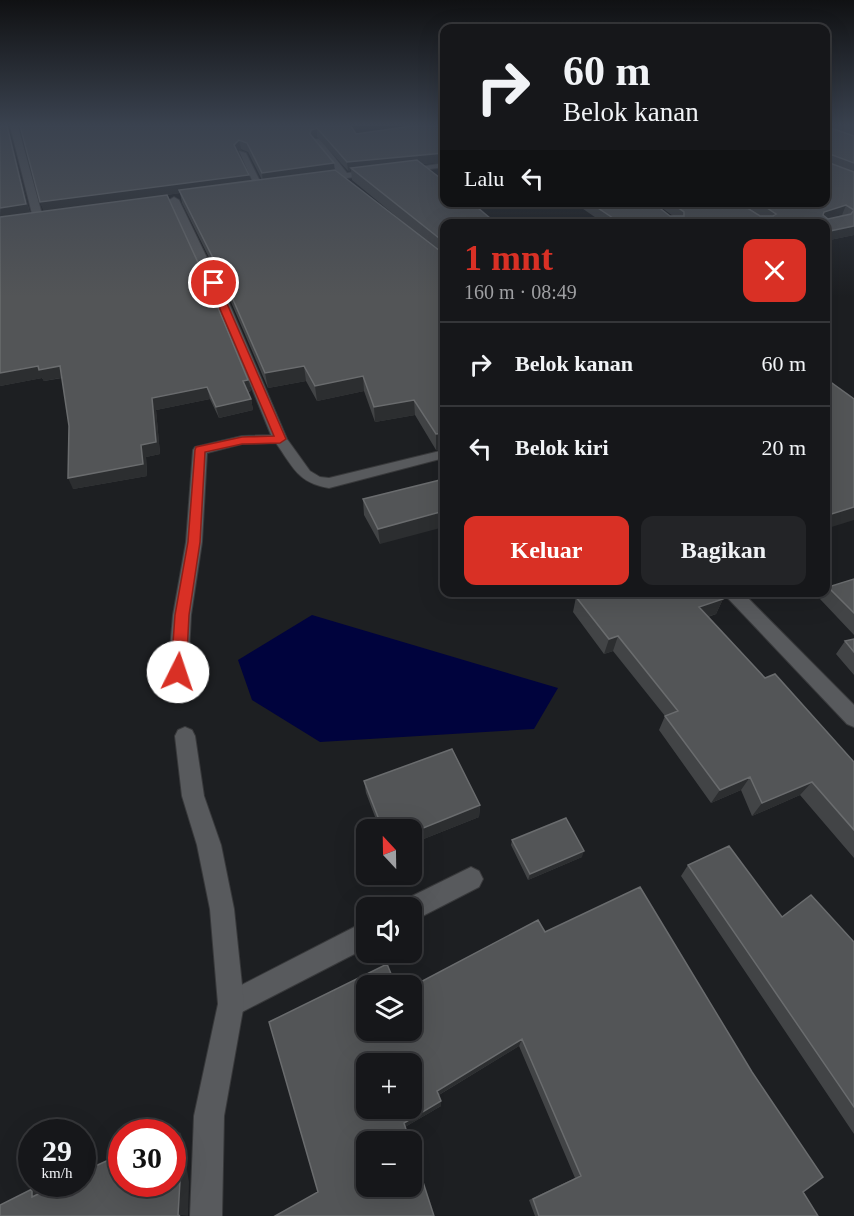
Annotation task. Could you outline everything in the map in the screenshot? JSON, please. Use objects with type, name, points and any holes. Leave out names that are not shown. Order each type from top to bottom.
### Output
[{"type":"street","points":[[26,183],[34,219],[50,217]]},
{"type":"street","points":[[257,183],[259,187]]},
{"type":"street","points":[[248,189],[270,186]]},
{"type":"street","points":[[174,200],[224,303],[280,439],[305,474],[316,481],[329,483],[353,479],[440,455]]},
{"type":"street","points":[[178,672],[182,615],[194,542],[200,450],[242,440],[280,439]]},
{"type":"street","points":[[736,597],[854,718]]},
{"type":"street","points":[[185,736],[192,796],[209,845],[222,909],[231,1004],[209,1116],[206,1216]]},
{"type":"street","points":[[422,904],[471,879]]},
{"type":"street","points":[[231,1004],[356,939]]},
{"type":"shaded area","points":[[312,615],[558,688],[534,729],[320,742],[252,700],[238,660]]},
{"type":"building","points":[[0,183],[21,183],[26,204],[0,208]]},
{"type":"building","points":[[35,183],[189,183],[40,202]]},
{"type":"building","points":[[236,183],[352,183],[440,251],[440,434],[436,434],[414,400],[374,407],[363,376],[315,386],[304,366],[265,373],[228,288],[179,190]]},
{"type":"building","points":[[370,183],[440,183],[440,207],[477,207],[491,219],[440,219],[440,239]]},
{"type":"building","points":[[830,183],[854,183],[854,210],[846,205],[824,212],[823,215],[828,219],[614,219],[596,207],[658,207],[670,216],[684,216],[684,212],[677,207],[746,207],[760,216],[776,214],[766,207],[830,207]]},
{"type":"building","points":[[167,195],[212,293],[248,380],[243,381],[251,399],[216,407],[207,387],[152,398],[156,442],[141,445],[143,464],[68,478],[69,426],[60,366],[39,370],[38,366],[0,373],[0,217]]},
{"type":"building","points":[[854,210],[854,226],[830,231],[830,219],[828,219],[851,214]]},
{"type":"building","points":[[830,382],[854,399],[854,507],[830,514]]},
{"type":"building","points":[[440,480],[440,512],[378,529],[363,499]]},
{"type":"building","points":[[854,579],[854,613],[830,589],[830,586]]},
{"type":"building","points":[[576,597],[721,597],[723,599],[699,607],[765,678],[775,674],[854,762],[854,830],[812,782],[762,803],[750,777],[720,790],[665,716],[678,711],[618,636],[609,639]]},
{"type":"building","points":[[854,639],[854,652],[845,641]]},
{"type":"building","points":[[452,749],[480,805],[422,829],[422,819],[379,819],[364,781]]},
{"type":"building","points":[[566,818],[584,851],[530,874],[512,840]]},
{"type":"building","points":[[729,846],[782,917],[811,895],[854,942],[854,1107],[688,865]]},
{"type":"building","points":[[640,887],[752,1072],[823,1177],[803,1192],[818,1216],[539,1216],[533,1199],[581,1176],[522,1039],[437,1091],[441,1101],[422,1112],[422,1053],[356,1053],[356,1119],[411,1119],[404,1123],[407,1131],[356,1131],[356,1197],[422,1197],[422,1179],[434,1216],[275,1216],[318,1192],[269,1022],[356,979],[356,1041],[422,1041],[422,981],[538,920],[545,932]]},
{"type":"building","points":[[387,964],[392,975],[365,975]]},
{"type":"building","points":[[108,1160],[108,1197],[179,1197],[178,1215],[180,1216],[0,1216],[0,1205],[18,1196],[96,1197],[96,1166]]},
{"type":"route","points":[[178,672],[182,615],[194,542],[200,450],[209,446],[242,440],[280,439],[214,283]]}]
